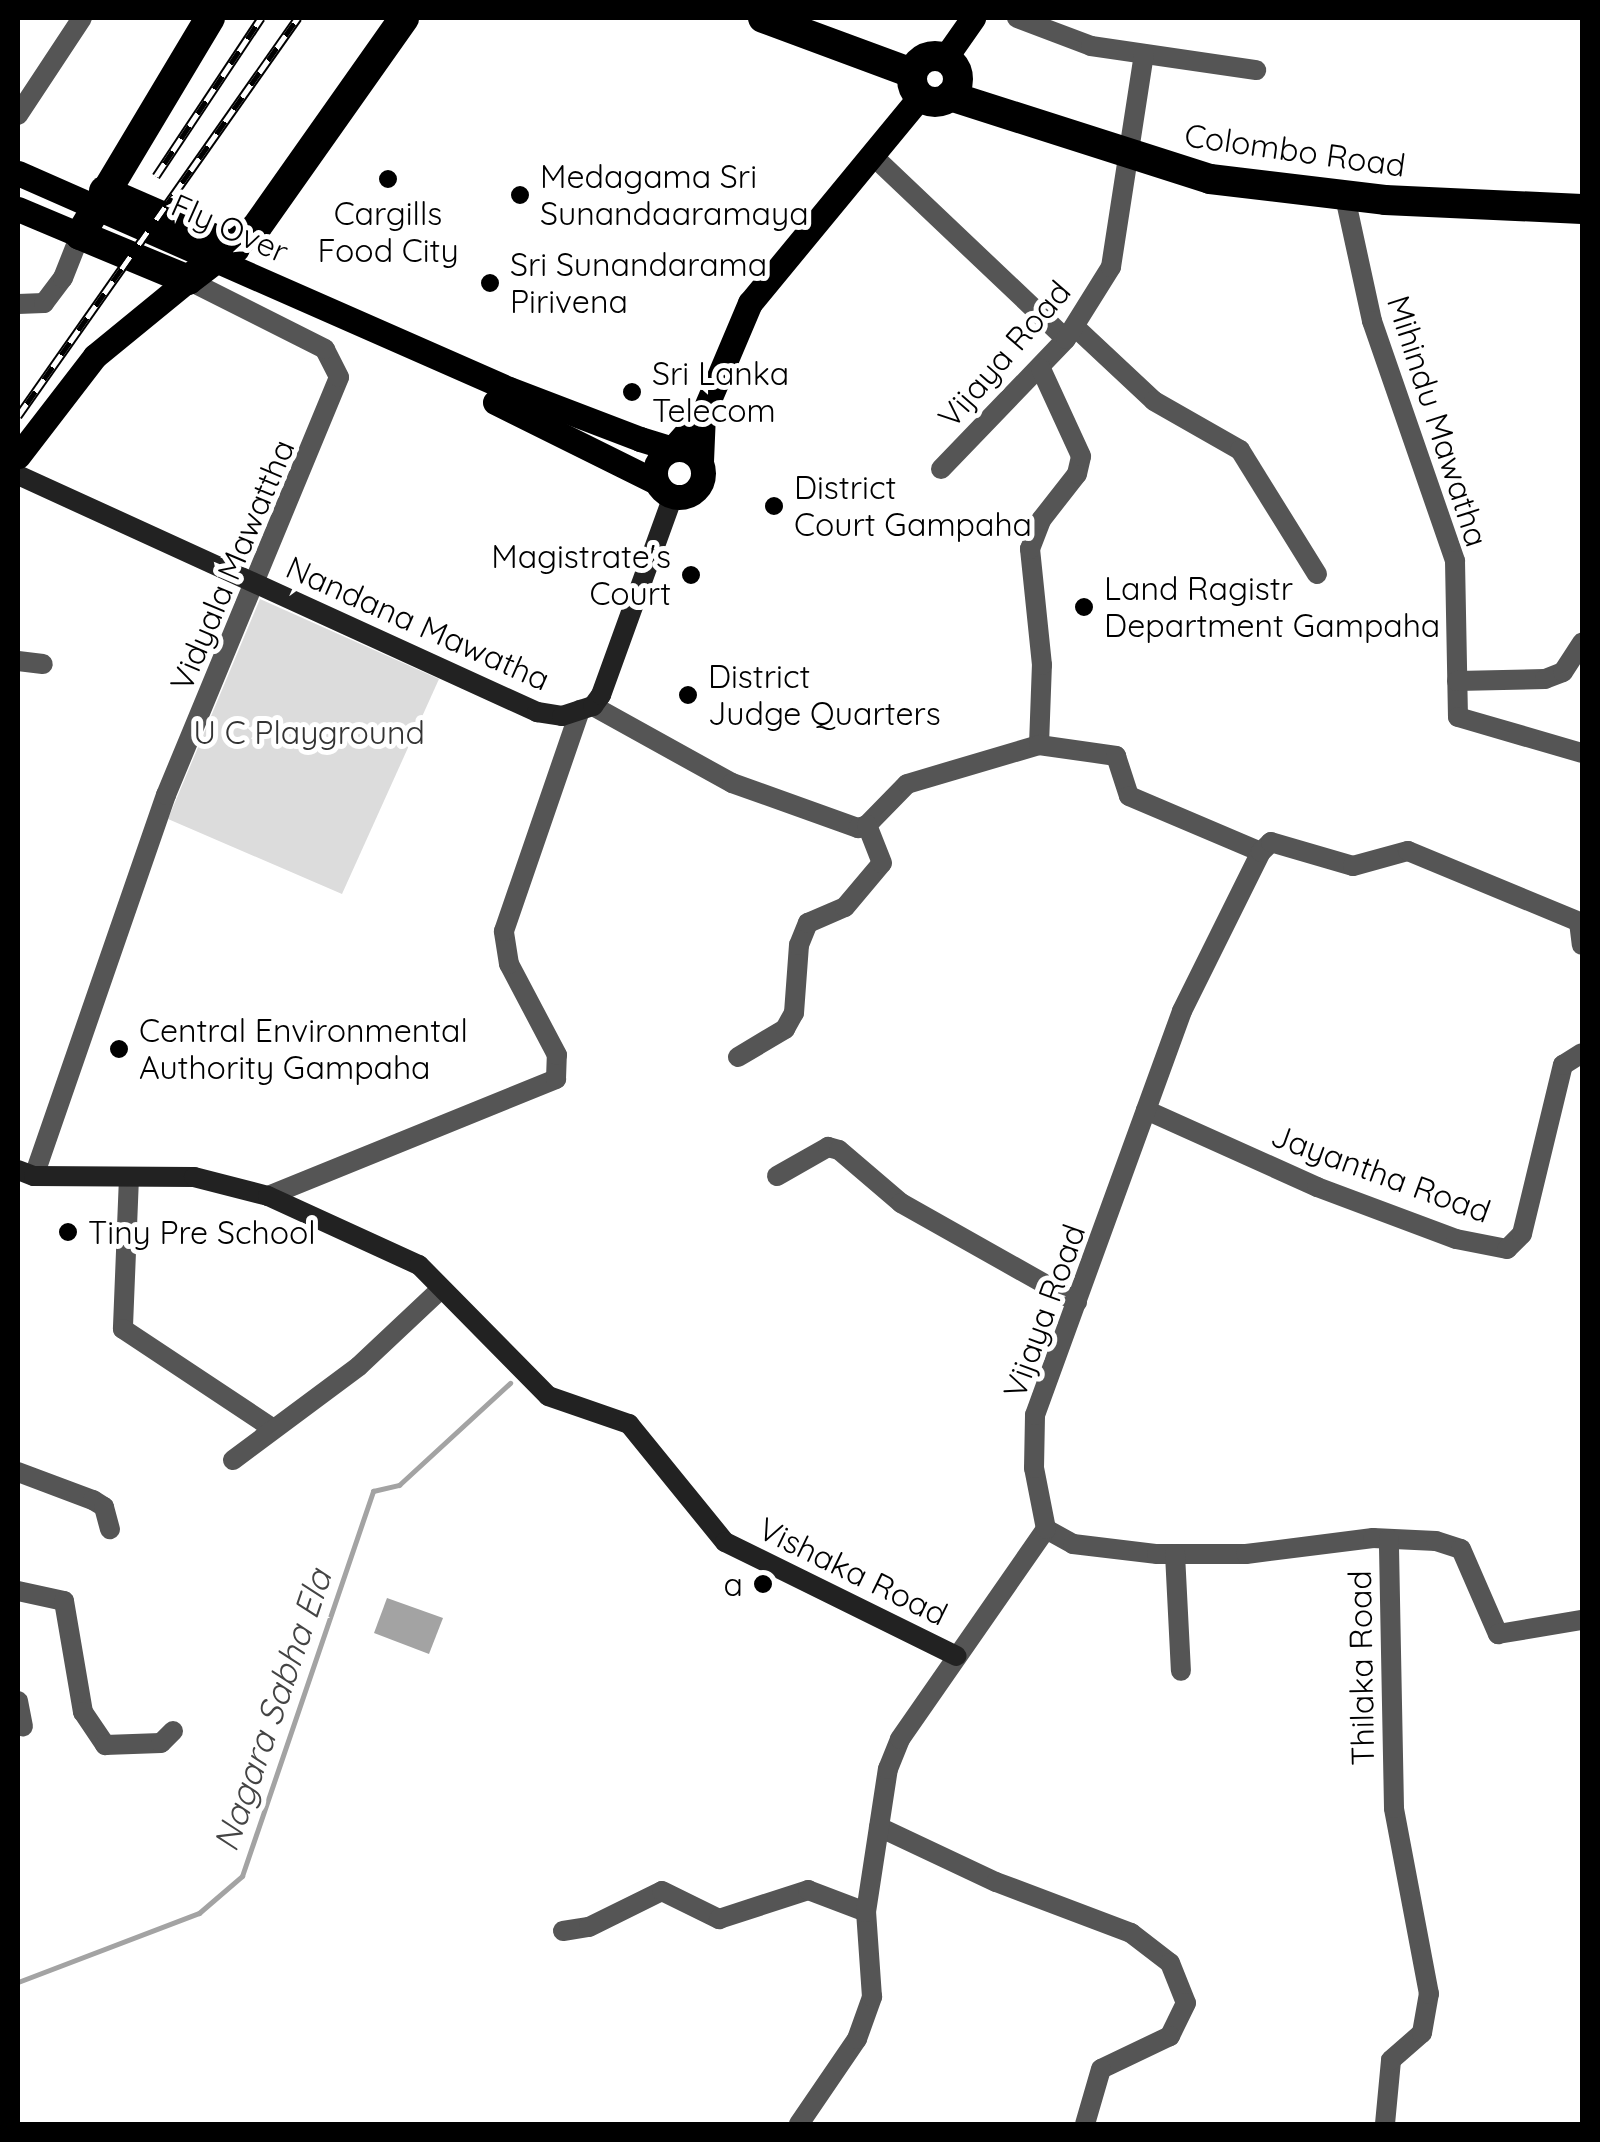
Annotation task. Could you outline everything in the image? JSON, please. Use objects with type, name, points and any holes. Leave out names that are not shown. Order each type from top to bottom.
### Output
[{"type":"highway","points":[[210,18],[80,235],[188,280],[235,248],[299,174],[404,18]]},
{"type":"highway","name":"Colombo Road","points":[[764,18],[1210,178],[1582,209]]},
{"type":"highway","name":"Colombo Road","points":[[1346,188],[1582,191]]},
{"type":"highway","points":[[104,192],[235,248]]},
{"type":"main road","points":[[665,489],[659,458],[703,414],[750,303],[937,80],[974,18]]},
{"type":"main road","points":[[18,156],[104,192]]},
{"type":"main road","name":"Fly Over","points":[[18,173],[410,355]]},
{"type":"main road","name":"Fly Over","points":[[18,190],[410,355]]},
{"type":"main road","points":[[18,210],[80,235]]},
{"type":"main road","points":[[18,456],[94,356],[188,280]]},
{"type":"main road","points":[[410,355],[458,376],[672,449],[689,450],[701,461]]},
{"type":"main road","points":[[458,376],[665,489],[700,486],[703,414]]},
{"type":"street","points":[[18,115],[82,18]]},
{"type":"street","points":[[1017,18],[1091,46],[1256,70]]},
{"type":"street","name":"Vijaya Road","points":[[941,468],[1041,369],[1070,333],[1111,267],[1144,55]]},
{"type":"street","points":[[872,154],[1070,333],[1154,401],[1240,450],[1316,574]]},
{"type":"street","name":"Mihindu Mawatha","points":[[1346,188],[1372,320],[1455,561],[1458,716],[1582,753]]},
{"type":"street","points":[[18,304],[44,303],[63,278],[80,235]]},
{"type":"street","name":"Vidyala Mawattha","points":[[26,1173],[166,796],[257,586],[339,377],[324,349],[188,280]]},
{"type":"street","points":[[1039,745],[1042,665],[1030,549],[1041,520],[1077,474],[1081,456],[1041,369]]},
{"type":"street","name":"Nandana Mawatha","points":[[18,475],[537,712],[562,716],[586,708]]},
{"type":"street","points":[[268,1196],[556,1079],[556,1055],[509,964],[504,931],[665,489]]},
{"type":"street","points":[[1457,681],[1545,678],[1563,672],[1582,643]]},
{"type":"street","points":[[18,660],[44,664]]},
{"type":"street","points":[[586,708],[732,783],[858,828],[868,825],[908,784],[1039,745],[1116,756],[1129,796],[1261,852],[1271,842],[1353,866],[1408,851],[1579,922],[1582,945]]},
{"type":"street","points":[[738,1058],[785,1029],[794,1013],[799,945],[808,923],[845,907],[882,864],[868,825]]},
{"type":"street","name":"Vijaya Road","points":[[1046,1529],[1034,1468],[1035,1415],[1182,1011],[1261,852]]},
{"type":"street","name":"Jayantha Road","points":[[1146,1110],[1317,1187],[1456,1239],[1506,1249],[1522,1234],[1563,1066],[1582,1053]]},
{"type":"street","points":[[778,1176],[828,1147],[840,1150],[901,1204],[1076,1302]]},
{"type":"street","name":"Vishaka Road","points":[[26,1173],[194,1176],[268,1196],[419,1264],[548,1396],[629,1424],[725,1542],[957,1656]]},
{"type":"street","points":[[129,1177],[123,1330],[272,1428]]},
{"type":"street","points":[[233,1460],[359,1366],[441,1289]]},
{"type":"street","points":[[18,1472],[93,1500],[104,1507],[110,1529]]},
{"type":"street","points":[[799,2124],[857,2039],[872,1996],[866,1912],[888,1769],[900,1739],[1046,1529]]},
{"type":"street","name":"Thilaka Road","points":[[1046,1529],[1073,1544],[1174,1554],[1388,1539],[1394,1808],[1428,1994],[1422,2033],[1391,2060],[1385,2124]]},
{"type":"street","points":[[1388,1539],[1436,1540],[1461,1550],[1498,1634],[1582,1620]]},
{"type":"street","points":[[1174,1554],[1181,1671]]},
{"type":"street","points":[[18,1591],[64,1600],[83,1712],[105,1745],[161,1743],[173,1731]]},
{"type":"street","points":[[18,1701],[22,1727]]},
{"type":"street","points":[[879,1827],[996,1882],[1130,1933],[1170,1963],[1186,2003],[1170,2036],[1101,2069],[1085,2124]]},
{"type":"street","points":[[564,1931],[589,1928],[662,1891],[719,1920],[808,1890],[866,1912]]},
{"type":"green space","name":"U C Playground","points":[[260,599],[439,679],[342,894],[168,819]]},
{"type":"shaded area","points":[[387,1598],[443,1618],[429,1654],[374,1633]]},
{"type":"waterway","name":"Nagara Sabha Ela","points":[[18,1982],[199,1913],[242,1876],[373,1491],[399,1485],[510,1383]]},
{"type":"railway","points":[[156,176],[261,18]]},
{"type":"railway","points":[[18,416],[298,18]]},
{"type":"place","name":"Cargills Food City","points":[[388,179]]},
{"type":"place","name":"Medagama Sri Sunandaaramaya","points":[[520,195]]},
{"type":"place","name":"Sri Sunandarama Pirivena","points":[[490,283]]},
{"type":"place","name":"Sri Lanka Telecom","points":[[632,392]]},
{"type":"place","name":"District Court Gampaha","points":[[774,506]]},
{"type":"place","name":"Magistrate's Court","points":[[691,575]]},
{"type":"place","name":"Land Ragistr Department Gampaha","points":[[1084,607]]},
{"type":"place","name":"District Judge Quarters","points":[[688,695]]},
{"type":"place","name":"Central Environmental Authority Gampaha","points":[[119,1049]]},
{"type":"place","name":"Tiny Pre School","points":[[68,1232]]},
{"type":"place","name":"a","points":[[763,1584]]}]
